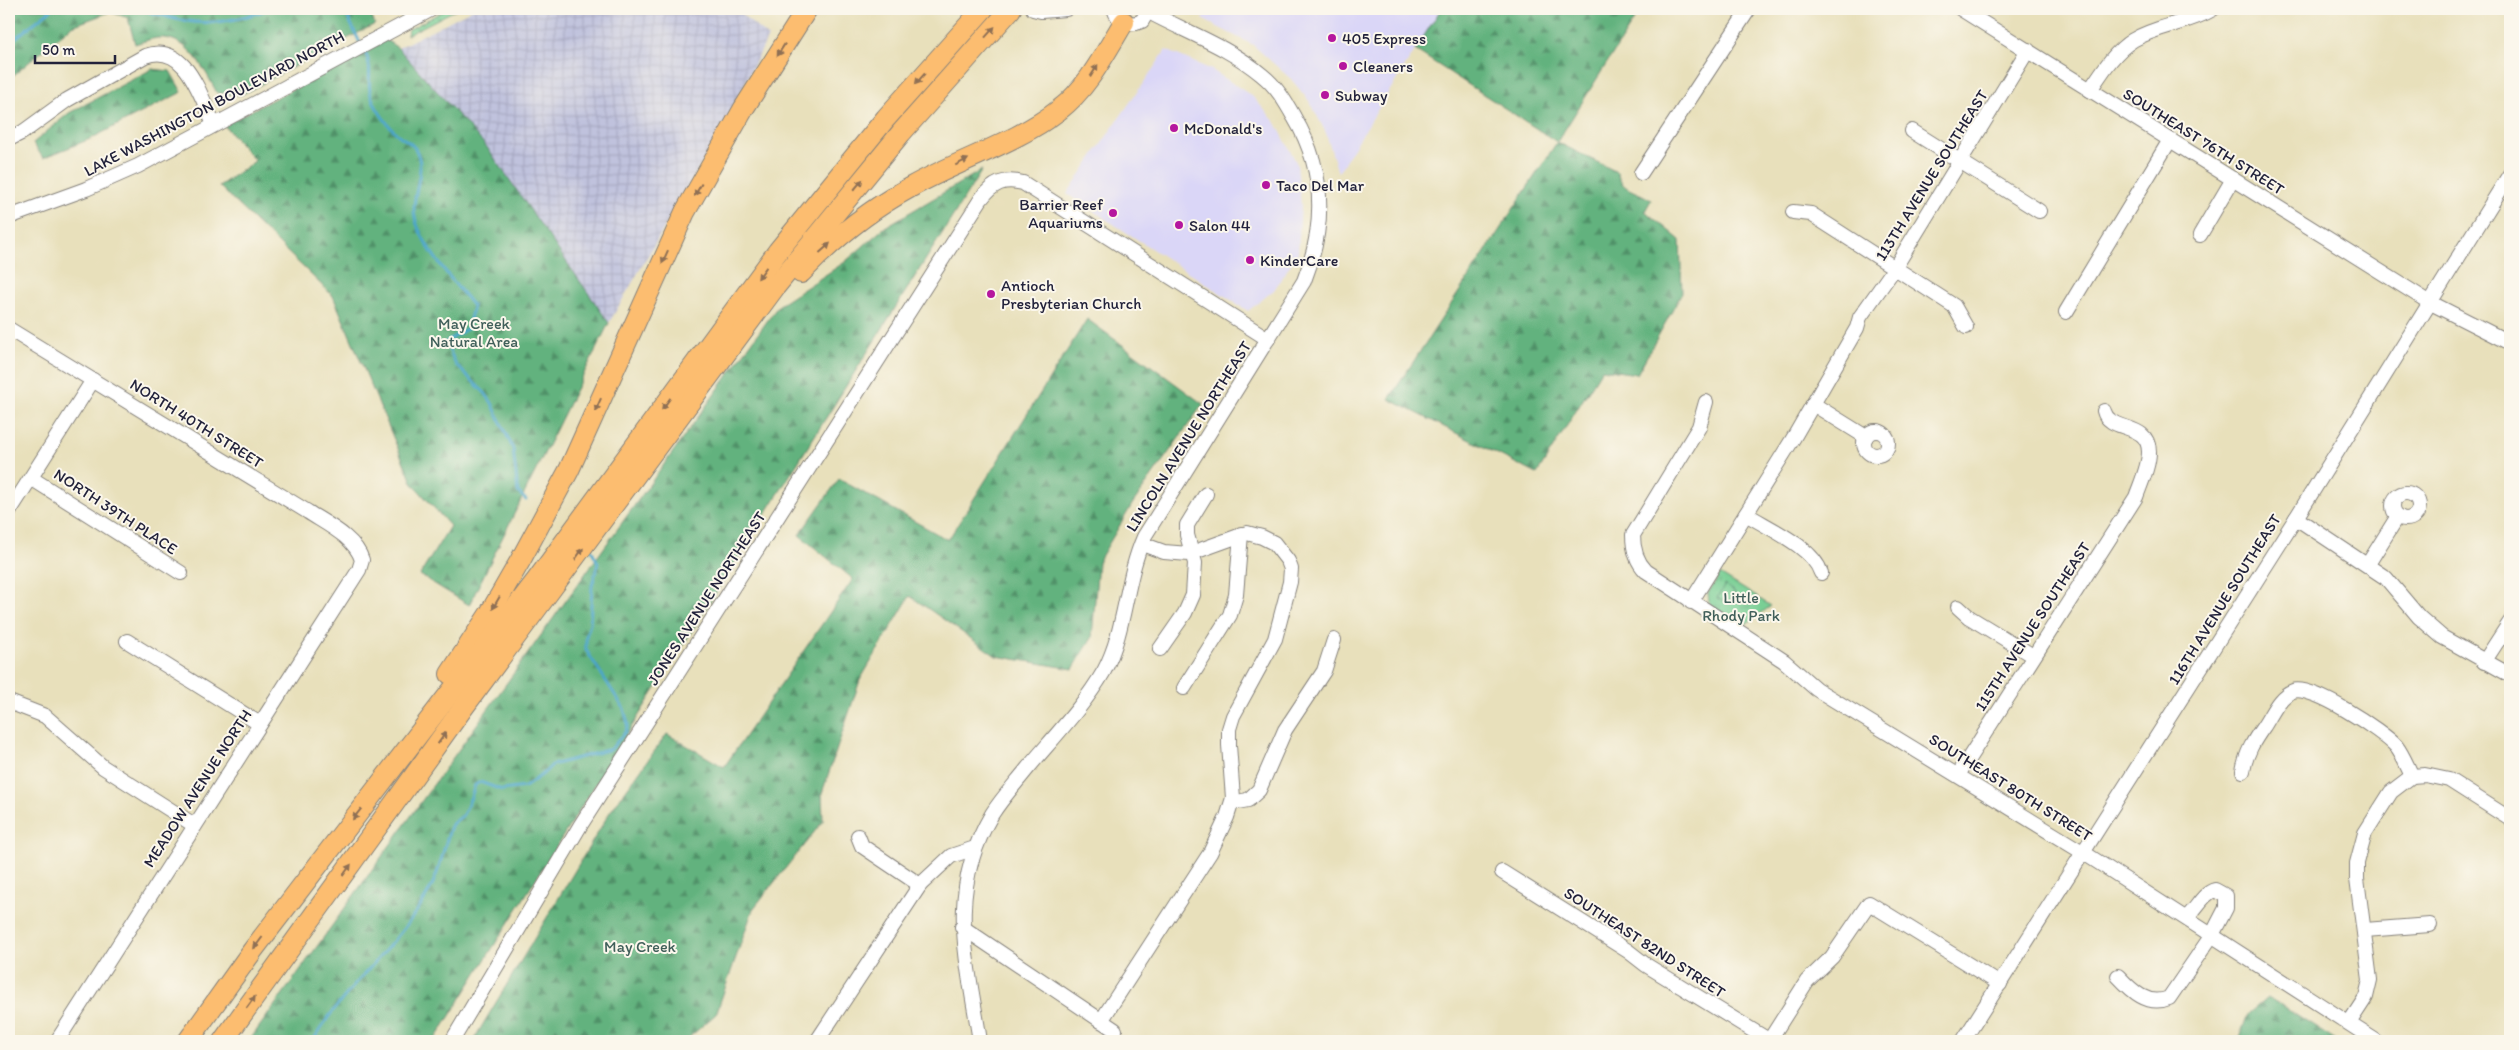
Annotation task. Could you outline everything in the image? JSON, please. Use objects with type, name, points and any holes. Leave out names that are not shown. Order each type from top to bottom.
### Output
[{"type":"highway","points":[[387,776],[520,561],[569,470],[685,212],[744,108],[807,9]]},
{"type":"highway","points":[[223,1041],[463,708],[543,587],[618,483],[778,251],[886,118],[983,9]]},
{"type":"highway","points":[[678,417],[809,244],[1011,9]]},
{"type":"highway","points":[[618,483],[822,251],[861,218],[898,195],[1018,135],[1060,110],[1086,84],[1119,16]]},
{"type":"highway","points":[[188,1041],[253,950],[387,776],[543,587]]},
{"type":"street","name":"LAKE WASHINGTON BOULEVARD NORTH","points":[[9,217],[86,190],[138,166],[432,9]]},
{"type":"street","points":[[1033,9],[1041,11],[1066,9]]},
{"type":"street","points":[[1641,173],[1749,9]]},
{"type":"street","name":"SOUTHEAST 76TH STREET","points":[[1961,9],[2429,302],[2510,343]]},
{"type":"street","points":[[2090,90],[2118,52],[2134,39],[2199,18],[2213,9]]},
{"type":"street","points":[[1119,16],[1130,24],[1142,21],[1149,10]]},
{"type":"street","name":"LINCOLN AVENUE NORTHEAST","points":[[980,1041],[962,927],[969,870],[975,848],[994,812],[1104,672],[1115,646],[1134,561],[1142,544],[1304,281],[1316,245],[1320,203],[1313,157],[1302,130],[1275,86],[1262,74],[1223,50],[1149,10]]},
{"type":"street","name":"113TH AVENUE SOUTHEAST","points":[[1746,514],[1857,328],[1860,317],[1894,268],[2028,50]]},
{"type":"street","points":[[9,139],[23,132],[67,100],[145,56],[159,53],[173,56],[185,67],[214,124]]},
{"type":"street","points":[[1912,131],[2040,211]]},
{"type":"street","points":[[2066,312],[2170,140]]},
{"type":"street","name":"116TH AVENUE SOUTHEAST","points":[[1964,1041],[2296,518],[2510,174]]},
{"type":"street","name":"JONES AVENUE NORTHEAST","points":[[452,1041],[580,826],[981,199],[992,186],[1006,180],[1023,184],[1268,339]]},
{"type":"street","points":[[2200,234],[2233,180]]},
{"type":"street","points":[[1793,212],[1811,214],[1954,306],[1966,327]]},
{"type":"street","name":"NORTH 40TH STREET","points":[[9,329],[308,512],[346,537],[360,554]]},
{"type":"street","points":[[9,512],[94,380]]},
{"type":"street","name":"SOUTHEAST 80TH STREET","points":[[1706,402],[1698,427],[1636,527],[1633,535],[1636,555],[1646,572],[1784,661],[1816,689],[1958,774],[2084,853],[2376,1041]]},
{"type":"street","points":[[1813,404],[1866,437]]},
{"type":"street","name":"115TH AVENUE SOUTHEAST","points":[[1958,774],[2136,497],[2149,458],[2148,443],[2140,434],[2110,421],[2104,411]]},
{"type":"street","name":"NORTH 39TH PLACE","points":[[31,478],[181,574]]},
{"type":"street","points":[[1160,649],[1185,613],[1193,595],[1196,574],[1193,553],[1187,535],[1187,524],[1206,494]]},
{"type":"street","points":[[1691,602],[1746,514],[1804,550],[1818,564],[1821,572]]},
{"type":"street","points":[[2368,564],[2398,516]]},
{"type":"street","points":[[2296,518],[2368,564],[2386,578],[2419,616],[2442,637],[2510,675]]},
{"type":"street","points":[[1101,1021],[1210,853],[1228,817],[1232,803],[1229,730],[1233,716],[1275,639],[1287,595],[1291,569],[1288,561],[1274,544],[1262,537],[1247,533],[1193,553],[1180,555],[1142,544]]},
{"type":"street","points":[[1184,688],[1230,615],[1236,595],[1241,534]]},
{"type":"street","name":"MEADOW AVENUE NORTH","points":[[57,1041],[359,570],[362,564],[360,554]]},
{"type":"street","points":[[1958,607],[1969,616],[2033,656]]},
{"type":"street","points":[[2484,662],[2510,622]]},
{"type":"street","points":[[1232,803],[1248,800],[1259,790],[1285,730],[1324,671],[1334,640]]},
{"type":"street","points":[[127,641],[260,724]]},
{"type":"street","points":[[2244,770],[2249,750],[2281,699],[2294,691],[2301,690],[2320,695],[2385,736],[2402,755],[2412,776]]},
{"type":"street","points":[[9,702],[45,716],[102,767],[194,825]]},
{"type":"street","points":[[2349,1023],[2369,989],[2365,930],[2357,880],[2360,848],[2365,833],[2391,792],[2412,776],[2425,774],[2449,780],[2510,819]]},
{"type":"street","points":[[858,836],[862,846],[920,885]]},
{"type":"street","points":[[817,1041],[920,885],[951,856],[975,848]]},
{"type":"street","name":"SOUTHEAST 82ND STREET","points":[[1502,872],[1628,951],[1646,966],[1769,1041]]},
{"type":"street","points":[[2118,976],[2132,991],[2143,998],[2160,1002],[2169,998],[2212,935],[2226,908],[2226,896],[2221,892],[2210,891],[2196,910],[2186,918]]},
{"type":"street","points":[[1769,1041],[1807,980],[1837,951],[1869,903],[2000,984]]},
{"type":"street","points":[[2365,930],[2430,925]]},
{"type":"street","points":[[962,927],[1115,1030]]},
{"type":"shaded area","points":[[473,9],[739,9],[739,12],[768,37],[725,123],[609,323],[486,146],[398,48]]},
{"type":"shaded area","points":[[1208,9],[1441,9],[1338,173],[1326,133],[1310,102],[1291,79],[1253,45],[1202,19]]},
{"type":"shaded area","points":[[1166,50],[1212,70],[1252,96],[1276,123],[1297,164],[1301,205],[1298,253],[1274,290],[1248,311],[1067,194]]},
{"type":"green space","points":[[9,9],[368,9],[375,24],[241,95],[217,93],[201,65],[187,48],[178,42],[157,38],[135,44],[128,18],[110,12],[72,26],[9,79]]},
{"type":"green space","points":[[447,9],[457,9],[407,35],[408,30]]},
{"type":"green space","points":[[1441,9],[1641,9],[1557,142],[1415,50]]},
{"type":"green space","name":"May Creek Natural Area","points":[[386,40],[398,48],[486,146],[609,323],[469,605],[420,575],[450,526],[413,484],[333,296],[219,186],[255,161],[224,125]]},
{"type":"green space","points":[[152,69],[170,71],[182,92],[90,139],[43,158],[33,143],[69,113]]},
{"type":"green space","points":[[1557,142],[1617,172],[1626,187],[1651,200],[1645,211],[1680,240],[1682,293],[1637,374],[1602,369],[1537,474],[1389,399]]},
{"type":"green space","points":[[982,170],[434,1041],[249,1041],[778,306],[845,262],[885,227]]},
{"type":"green space","name":"May Creek","points":[[1087,319],[1203,404],[1133,503],[1098,562],[1092,638],[1073,669],[996,656],[910,596],[860,680],[822,793],[823,821],[753,909],[716,1014],[685,1041],[473,1041],[610,812],[667,734],[724,767],[853,579],[799,535],[839,479],[948,540]]},
{"type":"green space","name":"Little Rhody Park","points":[[1720,574],[1771,606],[1743,626],[1709,604],[1708,593]]},
{"type":"green space","points":[[1725,585],[1735,592],[1728,604],[1717,598]]},
{"type":"green space","points":[[2268,997],[2336,1041],[2238,1041],[2248,1014]]},
{"type":"waterway","name":"May Creek","points":[[9,43],[52,9]]},
{"type":"waterway","name":"May Creek","points":[[142,9],[151,13],[193,22],[231,20],[268,9]]},
{"type":"waterway","name":"May Creek","points":[[344,9],[360,43]]},
{"type":"waterway","name":"May Creek","points":[[364,50],[369,64],[369,87],[374,103],[389,125],[398,135],[412,145],[419,157],[420,172],[414,209],[421,233],[446,273],[473,306],[468,328],[446,342],[456,365],[485,393],[492,403],[513,449],[518,492],[526,500]]},
{"type":"waterway","name":"May Creek","points":[[313,1041],[340,1003],[400,933],[427,895],[438,870],[451,826],[464,814],[475,785],[480,782],[502,790],[525,787],[552,765],[611,749],[626,731],[628,724],[624,709],[586,650],[586,636],[590,624],[592,586],[598,563],[591,549]]},
{"type":"place","name":"405 Express","points":[[1332,38]]},
{"type":"place","name":"Cleaners","points":[[1343,66]]},
{"type":"place","name":"Subway","points":[[1325,95]]},
{"type":"place","name":"McDonald's","points":[[1174,128]]},
{"type":"place","name":"Taco Del Mar","points":[[1266,185]]},
{"type":"place","name":"Barrier Reef Aquariums","points":[[1113,213]]},
{"type":"place","name":"Salon 44","points":[[1179,225]]},
{"type":"place","name":"KinderCare","points":[[1250,260]]},
{"type":"place","name":"Antioch Presbyterian Church","points":[[991,294]]}]
